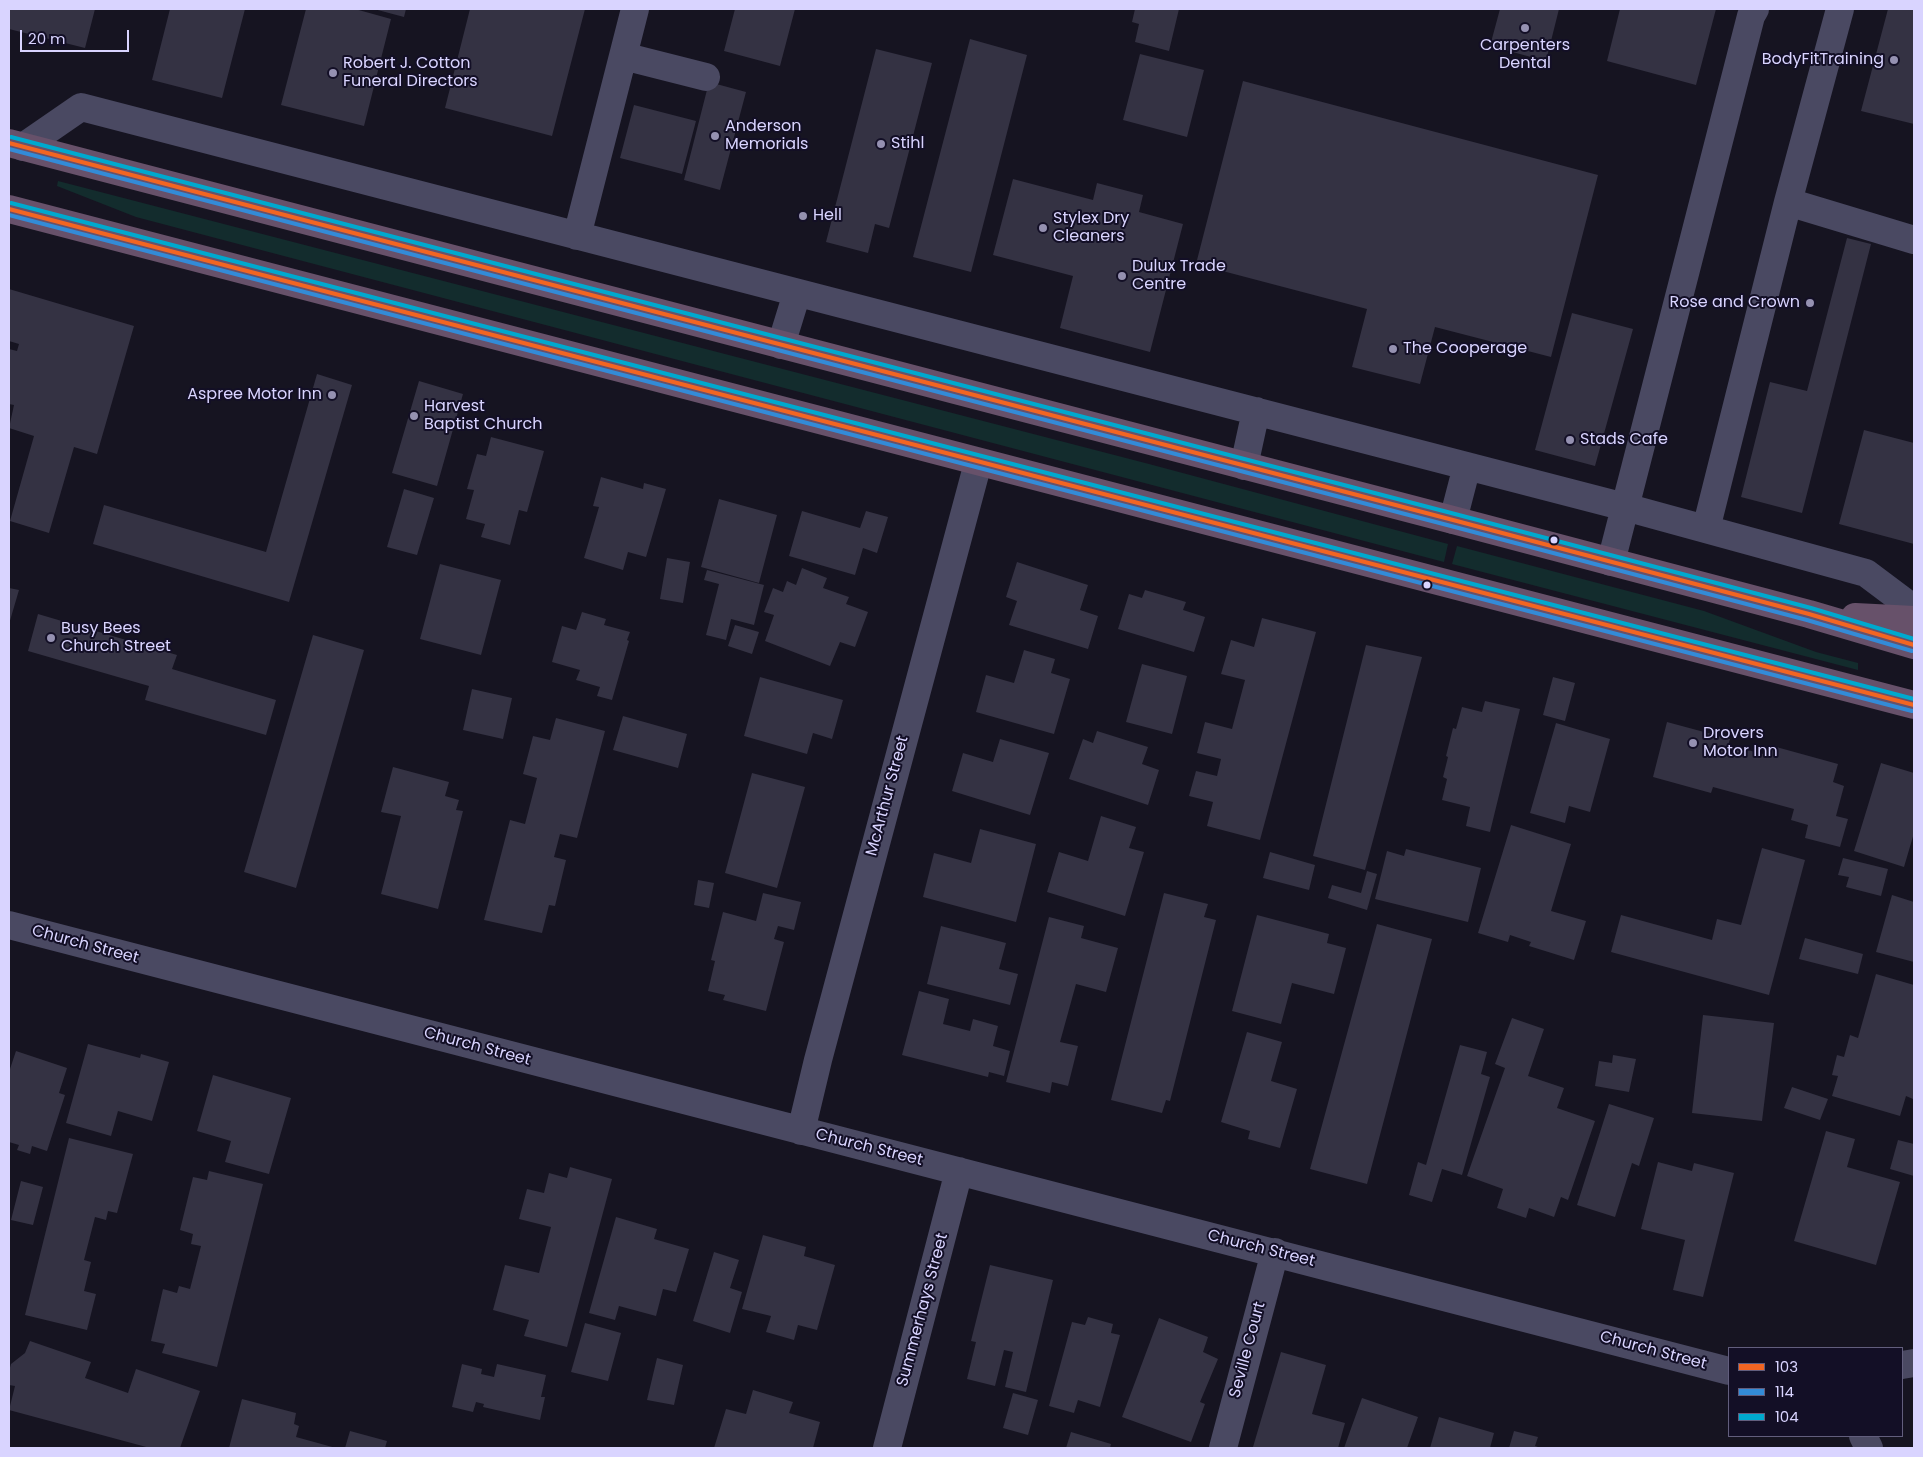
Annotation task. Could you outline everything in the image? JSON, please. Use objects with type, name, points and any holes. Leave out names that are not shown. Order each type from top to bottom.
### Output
[{"type":"highway","points":[[16,145],[1453,520],[1808,614],[1914,645]]},
{"type":"highway","points":[[9,209],[1914,705]]},
{"type":"highway","points":[[1808,614],[1914,620]]},
{"type":"street","points":[[576,236],[635,9]]},
{"type":"street","points":[[1611,562],[1746,35],[1755,9]]},
{"type":"street","points":[[1706,529],[1788,202],[1840,9]]},
{"type":"street","points":[[623,56],[706,77]]},
{"type":"street","points":[[16,145],[81,106],[1706,529],[1866,573],[1914,609]]},
{"type":"street","points":[[1788,202],[1914,240]]},
{"type":"street","points":[[781,345],[797,293]]},
{"type":"street","points":[[1244,466],[1256,411]]},
{"type":"street","name":"McArthur Street","points":[[801,1131],[818,1060],[978,462]]},
{"type":"street","points":[[1453,520],[1467,466]]},
{"type":"street","name":"Church Street","points":[[9,925],[1728,1371]]},
{"type":"street","name":"Summerhays Street","points":[[887,1448],[959,1171]]},
{"type":"street","name":"Seville Court","points":[[1223,1448],[1275,1252]]},
{"type":"green space","points":[[58,181],[1149,464],[1448,544],[1444,562],[136,217],[57,186]]},
{"type":"green space","points":[[1457,546],[1704,611],[1816,652],[1858,663],[1858,670],[1452,564]]},
{"type":"building","points":[[9,9],[95,9],[85,48],[9,29]]},
{"type":"building","points":[[170,9],[245,9],[222,98],[152,80]]},
{"type":"building","name":"Robert J. Cotton Funeral Directors","points":[[306,9],[355,9],[391,19],[364,126],[281,105]]},
{"type":"building","points":[[374,9],[406,9],[404,17]]},
{"type":"building","points":[[470,9],[585,9],[552,136],[445,108]]},
{"type":"building","points":[[735,9],[795,9],[780,66],[724,51]]},
{"type":"building","points":[[1135,9],[1179,9],[1169,51],[1135,42],[1139,24],[1132,22]]},
{"type":"building","name":"Carpenters Dental","points":[[1500,9],[1559,9],[1546,61],[1490,46]]},
{"type":"building","points":[[1620,9],[1716,9],[1696,85],[1607,61]]},
{"type":"building","name":"BodyFitTraining","points":[[1888,9],[1914,9],[1914,124],[1861,111]]},
{"type":"building","points":[[970,39],[1027,55],[971,272],[913,257]]},
{"type":"building","name":"Stihl","points":[[876,49],[932,63],[889,228],[875,224],[868,253],[826,242]]},
{"type":"building","points":[[1140,54],[1204,70],[1187,137],[1123,120]]},
{"type":"building","points":[[1243,81],[1598,175],[1551,357],[1435,327],[1420,384],[1352,367],[1367,309],[1196,264]]},
{"type":"building","name":"Anderson Memorials","points":[[709,82],[746,92],[720,190],[684,180]]},
{"type":"building","points":[[634,105],[696,121],[682,174],[620,158]]},
{"type":"building","name":"Dulux Trade Centre","points":[[1013,179],[1093,200],[1097,183],[1143,195],[1139,212],[1183,224],[1150,352],[1060,328],[1073,276],[993,255]]},
{"type":"building","points":[[1847,238],[1871,244],[1802,513],[1741,497],[1770,382],[1807,391]]},
{"type":"building","points":[[9,289],[134,326],[97,454],[74,447],[49,533],[10,521],[34,436],[9,428],[14,405],[9,404],[9,349],[17,351],[19,344],[9,341]]},
{"type":"building","points":[[1572,313],[1633,329],[1595,466],[1535,450]]},
{"type":"building","points":[[317,374],[352,385],[289,602],[93,544],[104,505],[266,552]]},
{"type":"building","points":[[419,381],[463,394],[437,486],[392,473]]},
{"type":"building","points":[[1864,430],[1914,443],[1914,544],[1839,524]]},
{"type":"building","points":[[491,437],[544,451],[527,512],[519,510],[510,545],[481,537],[485,524],[466,519],[474,490],[467,489],[477,454],[486,456]]},
{"type":"building","points":[[601,477],[643,489],[644,483],[666,489],[646,557],[628,552],[623,570],[584,558],[599,507],[593,506]]},
{"type":"building","points":[[404,489],[434,498],[417,555],[387,547]]},
{"type":"building","points":[[719,499],[777,515],[759,583],[701,567]]},
{"type":"building","points":[[802,511],[860,528],[866,511],[888,517],[877,553],[863,548],[855,575],[789,556]]},
{"type":"building","points":[[667,558],[690,562],[683,603],[660,599]]},
{"type":"building","points":[[1017,562],[1088,585],[1080,610],[1098,616],[1088,649],[1009,625],[1017,601],[1006,597]]},
{"type":"building","points":[[440,564],[501,580],[481,655],[420,639]]},
{"type":"building","points":[[802,568],[827,578],[823,588],[849,597],[846,604],[868,612],[855,647],[840,642],[830,666],[765,641],[774,615],[764,612],[773,588],[783,592],[787,581],[796,585]]},
{"type":"building","points":[[707,570],[764,585],[754,625],[731,619],[726,640],[706,635],[719,584],[704,580]]},
{"type":"building","points":[[9,588],[19,590],[9,624]]},
{"type":"building","points":[[1145,590],[1186,602],[1183,610],[1205,617],[1194,652],[1118,629],[1129,594],[1142,598]]},
{"type":"building","points":[[582,612],[606,619],[604,625],[630,632],[612,700],[597,696],[600,687],[576,680],[580,670],[552,662],[562,626],[576,630]]},
{"type":"building","points":[[38,614],[177,655],[172,669],[276,700],[266,735],[145,700],[149,686],[28,651]]},
{"type":"building","points":[[1262,618],[1316,632],[1260,840],[1207,826],[1213,802],[1189,796],[1196,771],[1217,776],[1221,759],[1197,753],[1205,722],[1232,729],[1245,680],[1221,674],[1231,640],[1254,647]]},
{"type":"building","points":[[735,625],[759,632],[752,654],[728,646]]},
{"type":"building","points":[[313,635],[364,650],[296,888],[244,872]]},
{"type":"building","points":[[1366,645],[1422,657],[1365,870],[1313,856]]},
{"type":"building","points":[[1024,650],[1055,659],[1051,673],[1070,679],[1054,734],[976,712],[986,675],[1014,683]]},
{"type":"building","points":[[1142,664],[1187,676],[1172,734],[1126,722]]},
{"type":"building","points":[[760,677],[843,700],[832,739],[813,733],[807,754],[744,736]]},
{"type":"building","points":[[1553,677],[1575,683],[1565,721],[1543,715]]},
{"type":"building","points":[[472,689],[512,698],[503,739],[463,730]]},
{"type":"building","points":[[1485,701],[1520,709],[1490,832],[1466,826],[1470,807],[1442,800],[1447,779],[1443,777],[1448,757],[1446,756],[1453,728],[1456,729],[1462,707],[1482,712]]},
{"type":"building","points":[[623,716],[687,734],[678,768],[613,750]]},
{"type":"building","points":[[556,718],[605,731],[577,838],[560,834],[554,857],[566,860],[555,906],[549,905],[542,933],[484,920],[510,820],[525,824],[537,778],[523,774],[533,736],[550,740]]},
{"type":"building","points":[[1667,722],[1730,739],[1728,745],[1767,755],[1769,745],[1838,764],[1833,782],[1844,786],[1836,816],[1848,819],[1840,847],[1805,838],[1808,825],[1791,820],[1794,809],[1713,787],[1711,793],[1653,777]]},
{"type":"building","points":[[1556,723],[1610,739],[1590,812],[1569,806],[1565,823],[1530,813]]},
{"type":"building","points":[[1097,731],[1148,747],[1142,764],[1159,770],[1148,805],[1069,779],[1083,739],[1093,743]]},
{"type":"building","points":[[1000,739],[1049,753],[1030,815],[952,791],[963,753],[993,762]]},
{"type":"building","points":[[1881,763],[1914,773],[1914,833],[1904,867],[1854,851]]},
{"type":"building","points":[[393,767],[449,782],[445,796],[459,800],[456,810],[463,811],[438,909],[381,894],[401,816],[381,812]]},
{"type":"building","points":[[752,773],[805,787],[777,888],[725,873]]},
{"type":"building","points":[[1101,816],[1136,827],[1129,848],[1144,852],[1125,916],[1047,892],[1059,852],[1088,861]]},
{"type":"building","points":[[1511,825],[1571,844],[1551,911],[1586,921],[1574,960],[1529,946],[1531,942],[1510,935],[1508,942],[1478,933]]},
{"type":"building","points":[[980,829],[1036,844],[1016,922],[923,897],[934,853],[971,863]]},
{"type":"building","points":[[1762,848],[1805,860],[1769,995],[1611,952],[1621,915],[1712,940],[1717,919],[1741,925]]},
{"type":"building","points":[[1406,849],[1481,868],[1468,922],[1375,899],[1387,851],[1404,856]]},
{"type":"building","points":[[1270,852],[1315,865],[1309,890],[1263,878]]},
{"type":"building","points":[[1843,858],[1888,869],[1881,896],[1846,887],[1849,877],[1838,875]]},
{"type":"building","points":[[1367,871],[1377,874],[1367,910],[1328,898],[1332,885],[1361,893]]},
{"type":"building","points":[[698,880],[714,883],[709,908],[694,905]]},
{"type":"building","points":[[763,893],[801,902],[794,930],[778,926],[774,939],[784,942],[766,1011],[723,1000],[725,995],[708,991],[715,961],[711,960],[723,912],[756,921]]},
{"type":"building","points":[[1164,893],[1208,904],[1204,917],[1216,920],[1170,1101],[1166,1100],[1162,1113],[1111,1100]]},
{"type":"building","points":[[1892,895],[1914,902],[1914,962],[1876,952]]},
{"type":"building","points":[[1257,915],[1329,934],[1327,943],[1346,948],[1334,994],[1292,983],[1281,1024],[1232,1011]]},
{"type":"building","points":[[1049,917],[1084,926],[1081,938],[1118,948],[1106,992],[1076,984],[1060,1042],[1078,1046],[1068,1086],[1052,1082],[1050,1093],[1006,1082]]},
{"type":"building","points":[[1377,924],[1432,939],[1367,1184],[1310,1169]]},
{"type":"building","points":[[941,926],[1006,943],[999,969],[1018,974],[1010,1005],[927,984]]},
{"type":"building","points":[[1805,938],[1863,954],[1858,974],[1799,959]]},
{"type":"building","points":[[1876,974],[1914,985],[1914,1096],[1913,1099],[1906,1096],[1900,1116],[1832,1096],[1838,1076],[1832,1075],[1837,1055],[1844,1057],[1850,1035],[1858,1038]]},
{"type":"building","points":[[919,991],[949,999],[943,1024],[970,1031],[973,1019],[998,1026],[993,1046],[1010,1051],[1004,1076],[989,1072],[988,1077],[902,1055]]},
{"type":"building","points":[[1703,1015],[1774,1023],[1762,1121],[1692,1113]]},
{"type":"building","points":[[1512,1018],[1544,1029],[1528,1076],[1564,1088],[1557,1108],[1595,1121],[1568,1200],[1561,1197],[1554,1217],[1529,1208],[1526,1218],[1497,1208],[1503,1189],[1467,1176],[1505,1068],[1495,1064]]},
{"type":"building","points":[[1247,1032],[1282,1042],[1271,1081],[1297,1089],[1280,1148],[1248,1139],[1250,1131],[1221,1122]]},
{"type":"building","points":[[88,1044],[140,1058],[141,1054],[169,1062],[152,1121],[118,1111],[111,1136],[66,1123]]},
{"type":"building","points":[[1460,1045],[1487,1052],[1481,1074],[1490,1077],[1462,1175],[1442,1169],[1432,1202],[1409,1195],[1418,1162],[1426,1165]]},
{"type":"building","points":[[16,1051],[67,1068],[59,1093],[65,1095],[47,1151],[32,1146],[30,1154],[17,1150],[19,1145],[9,1142],[9,1072]]},
{"type":"building","points":[[1613,1055],[1636,1059],[1629,1092],[1595,1086],[1599,1061],[1612,1063]]},
{"type":"building","points":[[213,1075],[291,1098],[269,1174],[225,1162],[231,1141],[197,1131]]},
{"type":"building","points":[[1792,1087],[1828,1099],[1820,1120],[1784,1108]]},
{"type":"building","points":[[1609,1104],[1654,1118],[1639,1166],[1632,1163],[1615,1217],[1577,1205]]},
{"type":"building","points":[[1826,1131],[1855,1139],[1847,1167],[1900,1182],[1876,1265],[1794,1241]]},
{"type":"building","points":[[69,1138],[133,1154],[117,1213],[108,1211],[106,1220],[95,1217],[84,1260],[91,1262],[84,1291],[96,1294],[87,1330],[25,1315]]},
{"type":"building","points":[[1898,1140],[1914,1144],[1914,1176],[1890,1169]]},
{"type":"building","points":[[1658,1162],[1692,1171],[1694,1163],[1734,1173],[1703,1297],[1673,1290],[1685,1240],[1641,1229]]},
{"type":"building","points":[[570,1167],[612,1179],[567,1347],[524,1336],[529,1320],[493,1310],[505,1265],[539,1273],[551,1227],[519,1219],[527,1189],[544,1193],[549,1173],[567,1178]]},
{"type":"building","points":[[209,1171],[263,1184],[217,1367],[162,1353],[165,1344],[151,1341],[163,1289],[177,1293],[179,1286],[190,1289],[201,1246],[191,1244],[193,1234],[180,1230],[193,1177],[207,1180]]},
{"type":"building","points":[[21,1181],[43,1187],[33,1225],[11,1220]]},
{"type":"building","points":[[616,1217],[657,1229],[654,1239],[689,1249],[676,1292],[663,1289],[656,1316],[619,1306],[615,1320],[589,1313]]},
{"type":"building","points":[[763,1235],[806,1247],[804,1256],[835,1265],[817,1330],[798,1325],[794,1340],[766,1332],[771,1316],[742,1309]]},
{"type":"building","points":[[714,1252],[739,1260],[730,1288],[742,1292],[730,1333],[693,1321]]},
{"type":"building","points":[[990,1265],[1053,1280],[1026,1392],[1005,1387],[1013,1352],[1004,1350],[995,1386],[967,1379],[976,1342],[971,1341]]},
{"type":"building","points":[[1088,1317],[1113,1324],[1111,1333],[1120,1335],[1100,1407],[1078,1400],[1074,1413],[1049,1406],[1072,1322],[1085,1325]]},
{"type":"building","points":[[1159,1318],[1208,1337],[1203,1352],[1218,1359],[1200,1402],[1205,1404],[1191,1442],[1122,1417]]},
{"type":"building","points":[[585,1323],[621,1333],[608,1381],[571,1372]]},
{"type":"building","points":[[30,1341],[91,1362],[85,1378],[128,1393],[136,1369],[200,1391],[180,1448],[150,1448],[9,1410],[15,1386],[9,1385],[11,1364],[25,1353]]},
{"type":"building","points":[[1281,1352],[1326,1365],[1312,1414],[1345,1423],[1338,1448],[1253,1447]]},
{"type":"building","points":[[657,1358],[683,1365],[674,1405],[647,1400]]},
{"type":"building","points":[[462,1364],[482,1369],[481,1374],[494,1377],[497,1364],[546,1375],[541,1397],[545,1397],[540,1420],[483,1407],[484,1404],[476,1402],[473,1412],[452,1407]]},
{"type":"building","points":[[753,1390],[793,1402],[789,1413],[820,1422],[813,1448],[714,1448],[726,1409],[746,1414]]},
{"type":"building","points":[[1013,1393],[1038,1400],[1028,1435],[1003,1428]]},
{"type":"building","points":[[1362,1398],[1418,1417],[1407,1448],[1344,1448]]},
{"type":"building","points":[[242,1399],[296,1413],[294,1424],[299,1426],[296,1437],[336,1448],[229,1448]]},
{"type":"building","points":[[1439,1417],[1494,1433],[1490,1448],[1430,1448]]},
{"type":"building","points":[[350,1431],[387,1441],[385,1448],[345,1448]]},
{"type":"building","points":[[1514,1431],[1538,1437],[1535,1446],[1541,1448],[1509,1448]]},
{"type":"building","points":[[1071,1432],[1111,1444],[1110,1448],[1066,1448]]},
{"type":"transit line","name":"104","points":[[11,137],[1455,514],[1811,608],[1914,639]]},
{"type":"transit line","name":"103","points":[[9,143],[1453,520],[1809,614],[1914,645]]},
{"type":"transit line","name":"114","points":[[9,149],[1451,526],[1807,620],[1912,651]]},
{"type":"transit line","name":"104","points":[[11,203],[1914,699]]},
{"type":"transit line","name":"103","points":[[9,209],[1914,705]]},
{"type":"transit line","name":"114","points":[[9,215],[1912,711]]},
{"type":"place","name":"Carpenters Dental","points":[[1525,28]]},
{"type":"place","name":"BodyFitTraining","points":[[1894,60]]},
{"type":"place","name":"Robert J. Cotton Funeral Directors","points":[[333,73]]},
{"type":"place","name":"Anderson Memorials","points":[[715,136]]},
{"type":"place","name":"Stihl","points":[[881,144]]},
{"type":"place","name":"Hell","points":[[803,216]]},
{"type":"place","name":"Stylex Dry Cleaners","points":[[1043,228]]},
{"type":"place","name":"Dulux Trade Centre","points":[[1122,276]]},
{"type":"place","name":"Rose and Crown","points":[[1810,303]]},
{"type":"place","name":"The Cooperage","points":[[1393,349]]},
{"type":"place","name":"Aspree Motor Inn","points":[[332,395]]},
{"type":"place","name":"Harvest Baptist Church","points":[[414,416]]},
{"type":"place","name":"Stads Cafe","points":[[1570,440]]},
{"type":"place","name":"Busy Bees Church Street","points":[[51,638]]},
{"type":"place","name":"Drovers Motor Inn","points":[[1693,743]]}]
